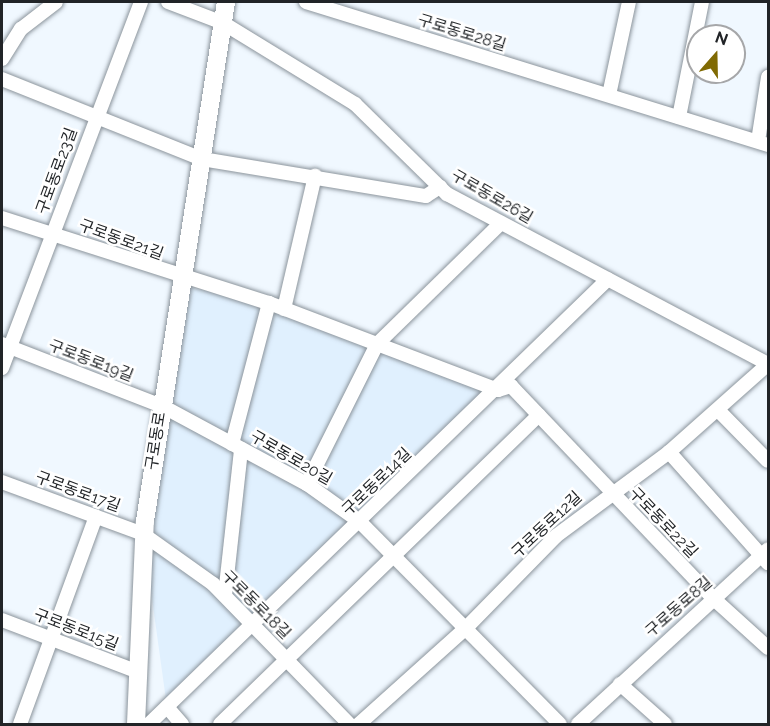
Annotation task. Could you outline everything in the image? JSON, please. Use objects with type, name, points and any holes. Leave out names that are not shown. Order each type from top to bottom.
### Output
[{"type":"main road","name":"구로동로","points":[[136,724],[143,534],[181,278],[226,2]]},
{"type":"street","points":[[2,59],[21,29],[56,2]]},
{"type":"street","points":[[95,116],[141,2]]},
{"type":"street","name":"구로동로26길","points":[[168,2],[223,23],[355,104],[440,187],[501,223],[768,364]]},
{"type":"street","name":"구로동로28길","points":[[306,2],[763,143],[768,77]]},
{"type":"street","points":[[609,95],[629,2]]},
{"type":"street","points":[[679,117],[702,2]]},
{"type":"street","name":"구로동로23길","points":[[2,79],[202,159]]},
{"type":"street","name":"구로동로23길","points":[[50,238],[95,116]]},
{"type":"street","points":[[202,159],[426,196],[440,187]]},
{"type":"street","points":[[284,309],[315,176]]},
{"type":"street","name":"구로동로21길","points":[[2,218],[50,238],[59,235],[181,278]]},
{"type":"street","points":[[307,484],[377,344],[501,223]]},
{"type":"street","points":[[2,368],[5,345],[50,238]]},
{"type":"street","name":"구로동로22길","points":[[181,278],[269,303],[498,390],[510,386],[714,599],[768,648]]},
{"type":"street","name":"구로동로14길","points":[[149,724],[498,390],[608,279]]},
{"type":"street","points":[[225,595],[237,446],[269,303]]},
{"type":"street","name":"구로동로19길","points":[[5,345],[162,406]]},
{"type":"street","name":"구로동로12길","points":[[359,724],[466,628],[556,536],[610,491],[669,452],[768,364]]},
{"type":"street","name":"구로동로20길","points":[[162,406],[307,484],[360,522],[560,724]]},
{"type":"street","points":[[718,410],[768,461]]},
{"type":"street","points":[[285,659],[539,416]]},
{"type":"street","name":"구로동로8길","points":[[578,724],[714,599],[766,556],[669,452]]},
{"type":"street","name":"구로동로17길","points":[[2,482],[143,534]]},
{"type":"street","points":[[20,724],[96,516]]},
{"type":"street","name":"구로동로18길","points":[[143,534],[225,595],[348,724]]},
{"type":"street","name":"구로동로15길","points":[[2,620],[138,672]]},
{"type":"street","name":"구로동로18길","points":[[220,724],[285,659]]},
{"type":"street","points":[[620,684],[665,724]]},
{"type":"street","points":[[167,707],[182,724]]},
{"type":"shaded area","points":[[184,286],[284,309],[498,390],[167,707],[143,534]]}]
